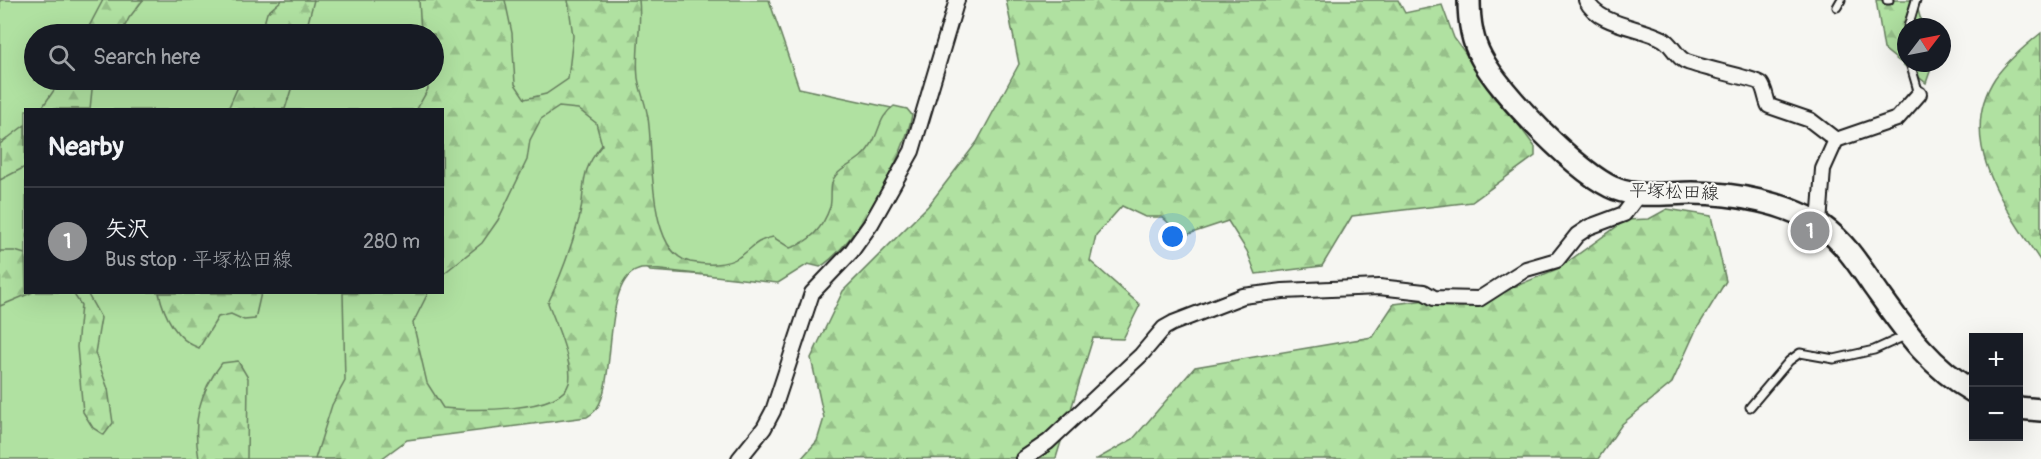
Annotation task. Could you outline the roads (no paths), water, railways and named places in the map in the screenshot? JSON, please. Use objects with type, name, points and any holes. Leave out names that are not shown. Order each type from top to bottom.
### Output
[{"type":"main road","name":"平塚松田線","points":[[1469,0],[1472,36],[1493,77],[1563,150],[1595,178],[1615,189],[1639,194],[1725,193],[1797,214],[1819,224],[1839,238],[1908,334],[1937,367],[1969,389]]},
{"type":"main road","points":[[2023,408],[2041,410]]},
{"type":"street","points":[[738,459],[764,428],[773,411],[813,293],[851,252],[871,224],[912,151],[957,0]]},
{"type":"street","points":[[1586,0],[1589,7],[1603,18],[1665,40],[1684,61],[1736,77],[1756,80],[1762,84],[1769,106],[1810,120],[1836,140]]},
{"type":"street","points":[[1819,224],[1823,169],[1836,140],[1896,119],[1919,94]]},
{"type":"street","points":[[1023,459],[1048,442],[1141,355],[1164,328],[1173,323],[1244,296],[1283,291],[1379,287],[1424,292],[1434,298],[1479,299],[1526,270],[1557,260],[1577,235],[1589,227],[1624,214],[1639,194]]},
{"type":"lane","points":[[1837,8],[1841,0]]},
{"type":"lane","points":[[1911,18],[1916,0]]},
{"type":"lane","points":[[1913,72],[1919,94]]},
{"type":"lane","points":[[1750,407],[1800,353],[1834,359],[1874,350],[1908,334]]},
{"type":"place","name":"矢沢","points":[[1810,231]]}]
